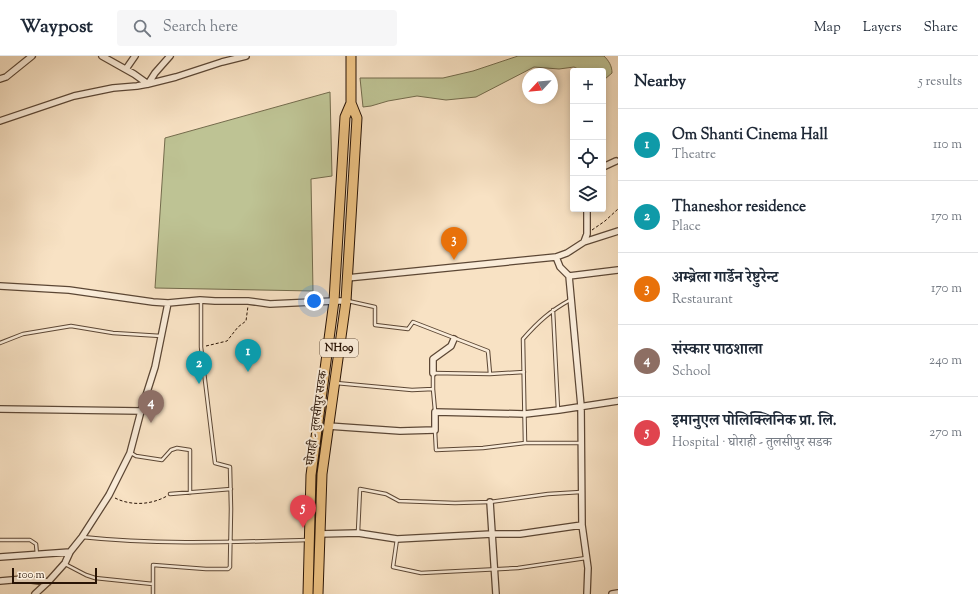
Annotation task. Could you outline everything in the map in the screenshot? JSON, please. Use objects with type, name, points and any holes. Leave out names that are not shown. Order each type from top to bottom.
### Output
[{"type":"main road","name":"घोराही - तुलसीपुर सडक","points":[[308,594],[311,475],[334,300],[346,117],[351,103],[351,56]]},
{"type":"main road","name":"घोराही - तुलसीपुर सडक","points":[[318,594],[322,474],[346,301],[357,118],[351,103]]},
{"type":"main road","points":[[310,523],[320,523]]},
{"type":"street","points":[[0,79],[6,78],[32,56]]},
{"type":"street","points":[[102,56],[126,69],[148,84]]},
{"type":"street","points":[[126,69],[135,56]]},
{"type":"street","points":[[148,84],[155,73],[170,56]]},
{"type":"street","points":[[0,121],[74,96],[113,88],[148,84],[246,56]]},
{"type":"street","points":[[606,166],[616,161]]},
{"type":"street","points":[[584,242],[587,234],[587,212]]},
{"type":"street","points":[[347,278],[556,258],[584,242],[618,231]]},
{"type":"street","points":[[556,258],[560,267],[569,276],[581,406],[582,525],[588,568],[587,594]]},
{"type":"street","points":[[569,276],[618,270]]},
{"type":"street","points":[[0,286],[69,290],[168,303],[200,300],[248,301],[270,304],[334,300],[346,301]]},
{"type":"street","points":[[36,594],[65,563],[70,552],[82,537],[109,495],[130,453],[155,367],[162,336],[163,321],[168,303]]},
{"type":"street","points":[[433,373],[433,359],[451,346],[454,338]]},
{"type":"street","points":[[328,426],[400,431],[435,430],[435,412],[525,414],[618,401]]},
{"type":"street","points":[[0,409],[141,411]]},
{"type":"street","points":[[490,502],[496,594]]},
{"type":"street","points":[[319,534],[358,533],[397,539],[520,534],[582,525]]},
{"type":"street","points":[[0,557],[70,552]]},
{"type":"street","points":[[0,581],[23,578],[48,582]]},
{"type":"street","points":[[612,594],[618,593]]},
{"type":"lane","points":[[153,594],[153,565],[206,569],[230,567],[230,467],[215,463],[201,347],[200,300]]},
{"type":"lane","points":[[525,443],[524,339],[537,323],[553,310],[571,300]]},
{"type":"lane","points":[[346,301],[375,307],[375,325],[408,329],[413,322],[488,351],[490,374]]},
{"type":"lane","points":[[553,310],[558,410]]},
{"type":"lane","points":[[0,343],[22,334],[71,326],[113,333],[162,336]]},
{"type":"lane","points":[[435,412],[432,389],[433,373],[490,374],[524,372]]},
{"type":"lane","points":[[334,383],[412,390],[432,389]]},
{"type":"lane","points":[[435,430],[436,450],[483,448],[525,443],[581,443]]},
{"type":"lane","points":[[130,453],[136,456],[162,460],[171,450],[177,448],[190,450],[190,493]]},
{"type":"lane","points":[[170,494],[231,489]]},
{"type":"lane","points":[[358,533],[360,489],[386,494],[399,501],[490,502],[548,494],[581,492]]},
{"type":"lane","points":[[82,537],[118,541],[309,540]]},
{"type":"lane","points":[[397,539],[393,568],[421,574],[550,564],[586,558]]},
{"type":"lane","points":[[0,540],[30,540],[36,544],[38,555]]},
{"type":"lane","points":[[65,563],[94,578],[153,584]]},
{"type":"path","points":[[587,234],[618,209]]},
{"type":"path","points":[[201,347],[227,341],[238,327],[246,321],[248,301]]},
{"type":"path","points":[[109,495],[128,503],[138,504],[162,499],[170,494]]},
{"type":"green space","points":[[518,56],[604,56],[610,64],[612,73],[606,78],[606,68],[522,68],[522,73],[476,97],[446,100],[417,96],[363,107],[360,78],[443,78],[473,71]]},
{"type":"green space","points":[[330,92],[332,176],[311,179],[313,291],[155,288],[165,138]]},
{"type":"place","name":"अम्ब्रेला गार्डेन रेष्टुरेन्ट","points":[[454,260]]},
{"type":"place","name":"Om Shanti Cinema Hall","points":[[248,372]]},
{"type":"place","name":"Thaneshor residence","points":[[199,384]]},
{"type":"place","name":"संस्कार पाठशाला","points":[[151,423]]},
{"type":"place","name":"इमानुएल पोलिक्लिनिक प्रा. लि.","points":[[303,528]]}]
